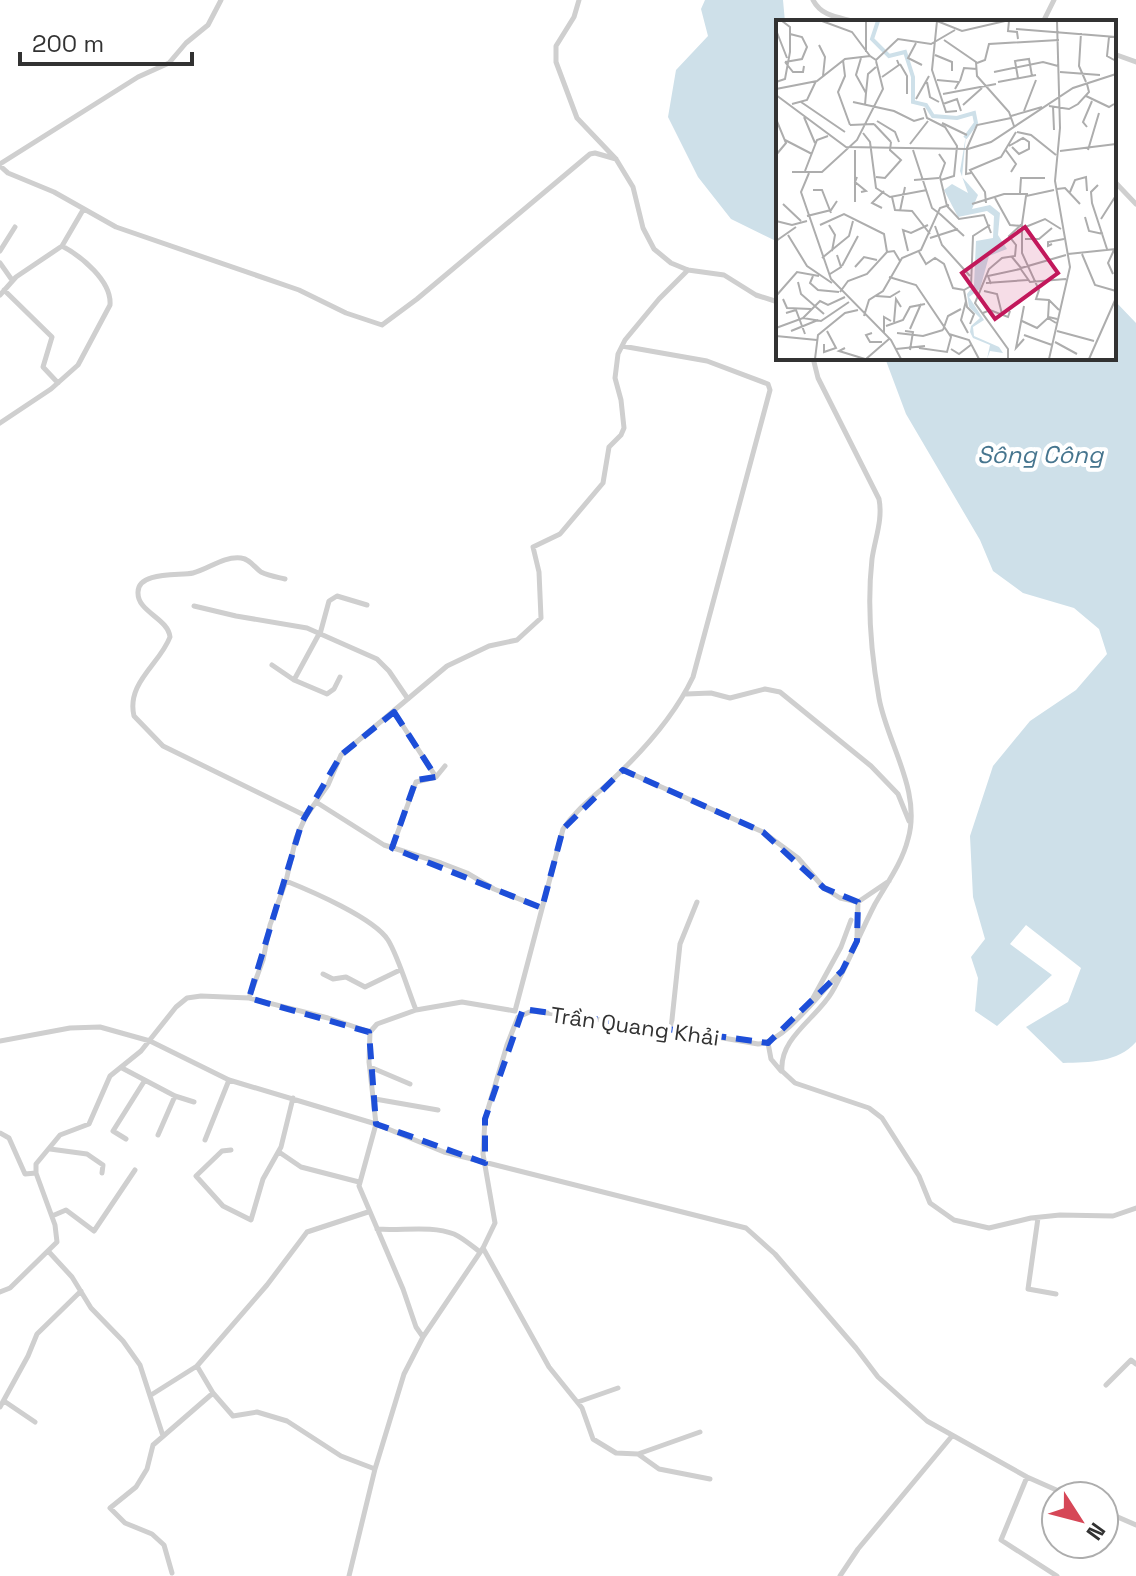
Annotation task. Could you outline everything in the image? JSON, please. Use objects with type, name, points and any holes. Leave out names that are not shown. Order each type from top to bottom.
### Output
[{"type":"street","points":[[221,0],[208,25],[186,43],[169,63],[142,74],[0,165],[8,173],[54,192],[116,227],[299,290],[346,313],[382,325],[590,154],[616,159]]},
{"type":"street","points":[[579,0],[574,17],[556,46],[556,62],[577,118],[616,159],[636,194],[647,238],[662,257],[688,270],[729,277],[756,295],[776,301]]},
{"type":"street","points":[[813,0],[828,15],[848,20]]},
{"type":"street","points":[[1044,20],[1054,0]]},
{"type":"street","points":[[1116,55],[1136,62]]},
{"type":"street","points":[[1116,183],[1136,204]]},
{"type":"street","points":[[58,383],[43,367],[52,337],[2,292],[12,280],[62,246],[83,210]]},
{"type":"street","points":[[0,251],[15,227]]},
{"type":"street","points":[[0,423],[58,383],[83,359],[111,297],[82,259],[62,246]]},
{"type":"street","points":[[0,263],[12,280]]},
{"type":"street","points":[[249,998],[286,881],[293,845],[306,816],[328,785],[346,749],[447,666],[489,646],[517,640],[541,618],[539,572],[533,547],[560,534],[603,483],[609,447],[624,428],[614,370],[622,346],[659,299],[688,270]]},
{"type":"street","points":[[515,1011],[563,829],[576,812],[623,770],[685,694],[704,644],[770,387],[707,361],[622,346]]},
{"type":"street","points":[[782,1071],[781,1060],[785,1049],[822,1007],[890,880],[909,839],[910,822],[904,777],[879,701],[871,635],[872,560],[881,516],[879,499],[818,378],[814,360]]},
{"type":"street","points":[[285,579],[264,573],[241,558],[224,560],[190,574],[156,576],[142,583],[138,590],[142,604],[169,629],[170,637],[136,688],[132,709],[134,716],[163,746],[306,816]]},
{"type":"street","points":[[294,680],[319,634],[332,597],[367,605]]},
{"type":"street","points":[[194,606],[301,626],[377,659],[408,699]]},
{"type":"street","points":[[272,665],[294,680],[327,694],[334,689],[340,677]]},
{"type":"street","points":[[685,694],[711,693],[730,698],[765,689],[780,692],[871,766],[898,794],[910,822]]},
{"type":"street","points":[[394,712],[436,777]]},
{"type":"street","points":[[392,848],[416,782],[436,777],[445,766]]},
{"type":"street","points":[[623,770],[763,832],[798,858],[824,888],[840,898],[858,902],[890,880]]},
{"type":"street","points":[[316,802],[392,848],[441,863],[542,908]]},
{"type":"street","points":[[286,881],[321,895],[380,931],[390,944],[416,1010]]},
{"type":"street","points":[[671,1029],[681,937],[697,902]]},
{"type":"street","points":[[857,941],[858,902]]},
{"type":"street","points":[[811,1003],[841,947],[851,920]]},
{"type":"street","points":[[323,974],[333,979],[346,977],[365,987],[400,970]]},
{"type":"street","points":[[842,971],[788,1028],[768,1043],[771,1059],[795,1083],[869,1108],[882,1118],[919,1176],[930,1203],[954,1220],[989,1228],[1038,1218],[1081,1214],[1113,1216],[1136,1208]]},
{"type":"street","points":[[0,1292],[10,1288],[49,1252],[58,1238],[36,1173],[36,1164],[62,1133],[89,1124],[110,1076],[149,1042],[176,1007],[187,998],[249,998],[370,1032]]},
{"type":"street","points":[[423,1337],[368,1212],[359,1182],[375,1127],[375,1099],[369,1067],[370,1032],[377,1024],[416,1010],[469,1002],[522,1014]]},
{"type":"street","name":"Trần Quang Khải","points":[[349,1576],[375,1469],[404,1374],[423,1337],[492,1232],[495,1215],[485,1163],[485,1119],[507,1045],[522,1014],[532,1011],[768,1043]]},
{"type":"street","points":[[0,1041],[95,1026],[149,1042],[229,1080],[432,1148],[746,1228],[754,1232],[878,1377],[927,1421],[1040,1484]]},
{"type":"street","points":[[369,1067],[410,1084]]},
{"type":"street","points":[[122,1068],[175,1096],[194,1102]]},
{"type":"street","points":[[126,1139],[113,1131],[145,1080]]},
{"type":"street","points":[[205,1140],[229,1080]]},
{"type":"street","points":[[158,1135],[175,1096]]},
{"type":"street","points":[[375,1099],[438,1110]]},
{"type":"street","points":[[231,1150],[222,1151],[196,1176],[216,1201],[251,1220],[263,1179],[279,1152],[292,1101]]},
{"type":"street","points":[[0,1133],[9,1138],[25,1174],[36,1173]]},
{"type":"street","points":[[50,1149],[90,1155],[103,1165],[102,1173]]},
{"type":"street","points":[[279,1152],[301,1167],[359,1182]]},
{"type":"street","points":[[52,1216],[66,1210],[94,1231],[135,1170]]},
{"type":"street","points":[[151,1395],[197,1366],[267,1285],[307,1232],[368,1212]]},
{"type":"street","points":[[1038,1218],[1028,1289],[1056,1294]]},
{"type":"street","points":[[377,1229],[428,1229],[449,1233],[482,1250],[549,1367],[578,1402],[596,1442],[618,1453],[638,1454],[700,1432]]},
{"type":"street","points":[[49,1252],[72,1277],[91,1308],[123,1341],[140,1365],[163,1436]]},
{"type":"street","points":[[35,1422],[2,1404],[37,1334],[81,1291]]},
{"type":"street","points":[[1106,1385],[1131,1360],[1136,1364]]},
{"type":"street","points":[[197,1366],[213,1393],[233,1416],[257,1412],[287,1421],[341,1456],[375,1469]]},
{"type":"street","points":[[578,1402],[618,1388]]},
{"type":"street","points":[[172,1573],[167,1552],[159,1540],[125,1523],[110,1508],[136,1487],[149,1465],[150,1450],[213,1393]]},
{"type":"street","points":[[840,1576],[858,1549],[952,1436]]},
{"type":"street","points":[[638,1454],[659,1469],[710,1479]]},
{"type":"street","points":[[1026,1479],[1001,1540],[1057,1576]]},
{"type":"highlighted area","points":[[394,712],[436,777],[416,780],[392,848],[542,908],[563,829],[623,770],[763,832],[824,888],[858,902],[857,941],[842,971],[768,1043],[523,1009],[485,1119],[485,1163],[376,1124],[369,1032],[249,998],[302,822],[341,755]]},
{"type":"water","points":[[705,0],[783,0],[785,20],[776,20],[776,241],[731,219],[698,177],[668,117],[676,70],[708,36],[701,9]]},
{"type":"water","name":"Sông Công","points":[[1116,302],[1136,323],[1136,1042],[1112,1058],[1063,1063],[1026,1027],[1068,1002],[1081,968],[1026,925],[1010,944],[1052,975],[997,1026],[975,1011],[978,978],[971,957],[985,939],[973,897],[970,836],[993,766],[1030,721],[1076,690],[1107,654],[1099,629],[1074,608],[1023,593],[993,571],[980,540],[906,414],[886,360],[1116,360]]}]
